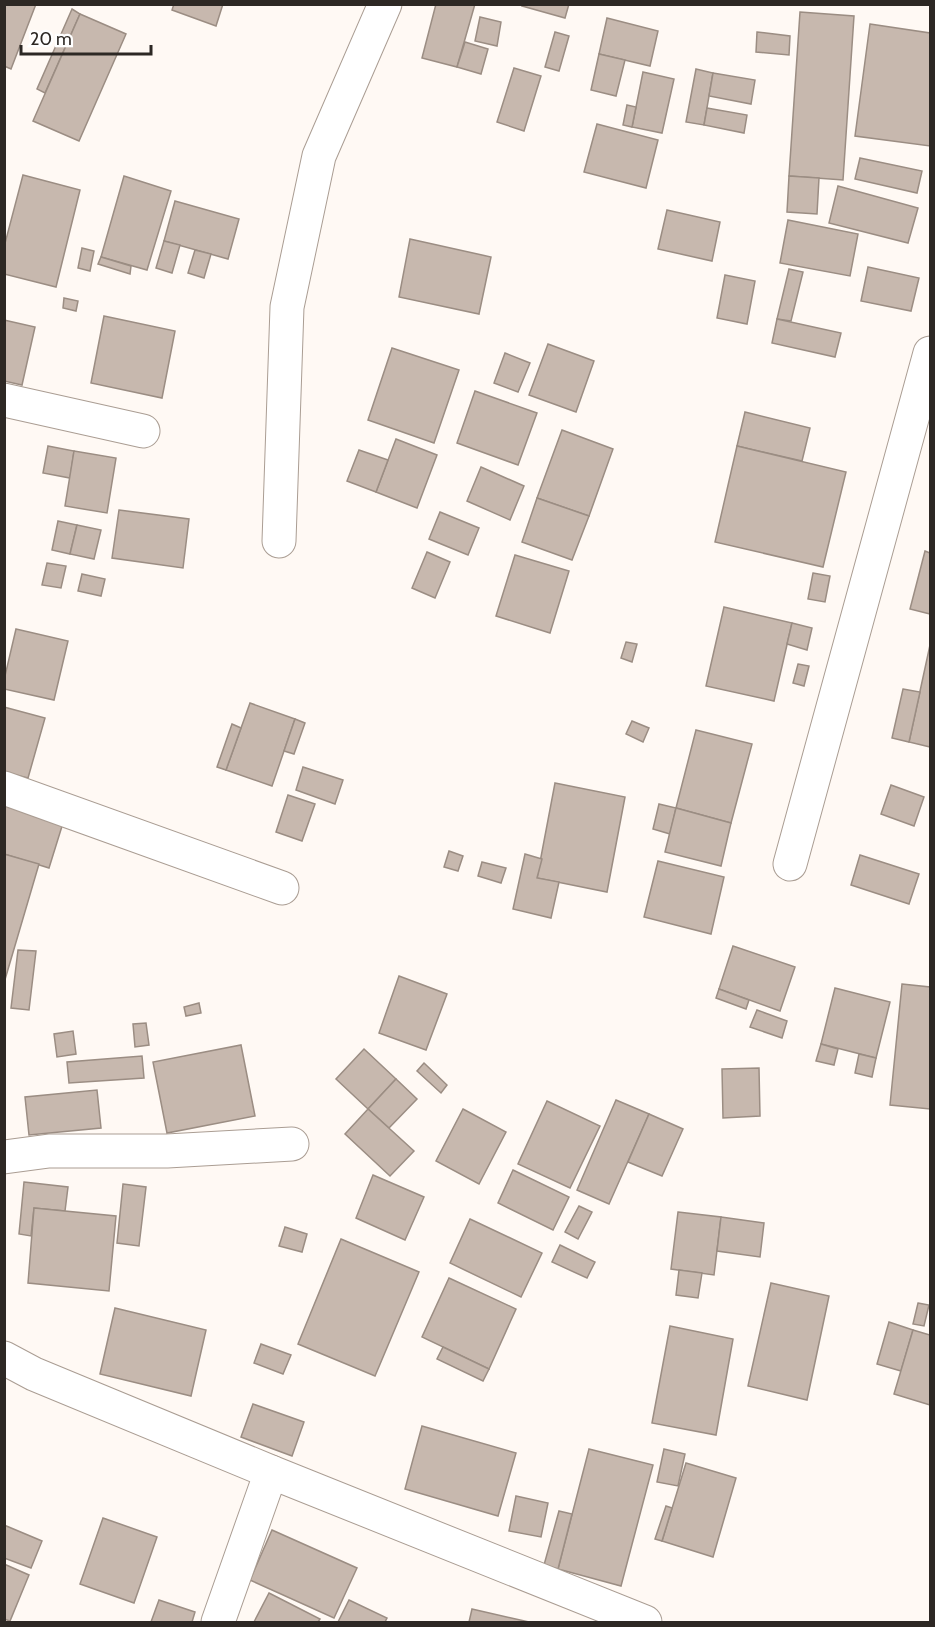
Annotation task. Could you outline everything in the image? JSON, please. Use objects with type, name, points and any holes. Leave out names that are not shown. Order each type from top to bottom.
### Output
[{"type":"street","points":[[279,541],[287,307],[319,156],[384,4]]},
{"type":"street","points":[[790,864],[930,353]]},
{"type":"street","points":[[4,400],[143,431]]},
{"type":"street","points":[[4,788],[282,888]]},
{"type":"street","points":[[4,1157],[50,1152],[167,1151],[292,1144]]},
{"type":"street","points":[[4,1358],[34,1374],[271,1472],[645,1623]]},
{"type":"street","points":[[218,1623],[271,1472]]},
{"type":"building","points":[[4,4],[36,4],[11,69],[4,66]]},
{"type":"building","points":[[174,4],[223,4],[216,26],[172,10]]},
{"type":"building","points":[[436,4],[475,4],[457,67],[422,58]]},
{"type":"building","points":[[523,4],[569,4],[565,18],[522,6]]},
{"type":"building","points":[[72,9],[80,14],[45,93],[37,89]]},
{"type":"building","points":[[800,12],[854,16],[843,180],[789,176]]},
{"type":"building","points":[[80,14],[126,34],[79,141],[33,121]]},
{"type":"building","points":[[480,17],[501,22],[497,46],[475,41]]},
{"type":"building","points":[[607,18],[658,31],[650,66],[599,54]]},
{"type":"building","points":[[870,24],[930,33],[930,146],[855,136]]},
{"type":"building","points":[[555,32],[569,36],[559,71],[545,67]]},
{"type":"building","points":[[757,32],[790,36],[789,55],[756,52]]},
{"type":"building","points":[[465,42],[488,49],[481,74],[457,67]]},
{"type":"building","points":[[599,54],[625,60],[616,96],[591,90]]},
{"type":"building","points":[[514,68],[541,76],[524,131],[497,122]]},
{"type":"building","points":[[696,69],[713,73],[704,125],[686,122]]},
{"type":"building","points":[[643,72],[674,79],[662,133],[632,127]]},
{"type":"building","points":[[713,73],[755,80],[751,104],[709,96]]},
{"type":"building","points":[[627,105],[636,107],[632,127],[623,125]]},
{"type":"building","points":[[707,108],[747,115],[744,133],[704,125]]},
{"type":"building","points":[[597,124],[658,140],[646,188],[584,172]]},
{"type":"building","points":[[860,158],[922,171],[917,193],[855,179]]},
{"type":"building","points":[[23,175],[80,190],[56,287],[4,274],[4,247]]},
{"type":"building","points":[[124,176],[171,191],[147,270],[101,257]]},
{"type":"building","points":[[789,176],[819,178],[817,214],[787,212]]},
{"type":"building","points":[[838,186],[918,208],[908,243],[829,223]]},
{"type":"building","points":[[175,201],[239,219],[228,259],[164,241]]},
{"type":"building","points":[[667,210],[720,222],[712,261],[658,249]]},
{"type":"building","points":[[788,220],[858,234],[850,276],[780,263]]},
{"type":"building","points":[[410,239],[491,257],[479,314],[399,297]]},
{"type":"building","points":[[164,241],[180,245],[172,273],[156,268]]},
{"type":"building","points":[[82,248],[94,251],[90,271],[78,268]]},
{"type":"building","points":[[195,250],[211,254],[204,278],[188,273]]},
{"type":"building","points":[[101,257],[131,266],[130,274],[98,264]]},
{"type":"building","points":[[868,267],[919,278],[911,311],[861,301]]},
{"type":"building","points":[[789,269],[803,272],[791,321],[777,319]]},
{"type":"building","points":[[725,275],[755,281],[747,324],[717,318]]},
{"type":"building","points":[[64,298],[78,301],[76,311],[63,308]]},
{"type":"building","points":[[104,316],[175,331],[162,398],[91,383]]},
{"type":"building","points":[[777,319],[841,333],[835,357],[772,343]]},
{"type":"building","points":[[4,320],[35,327],[22,385],[4,381]]},
{"type":"building","points":[[548,344],[594,361],[576,412],[529,395]]},
{"type":"building","points":[[392,348],[459,370],[434,443],[368,420]]},
{"type":"building","points":[[505,353],[530,363],[518,392],[494,383]]},
{"type":"building","points":[[475,391],[537,413],[518,465],[457,443]]},
{"type":"building","points":[[745,412],[810,428],[802,461],[737,446]]},
{"type":"building","points":[[562,430],[613,449],[589,516],[537,498]]},
{"type":"building","points":[[396,439],[437,455],[417,508],[376,492]]},
{"type":"building","points":[[48,446],[74,451],[70,478],[43,473]]},
{"type":"building","points":[[737,446],[846,472],[823,567],[715,542]]},
{"type":"building","points":[[359,450],[388,460],[376,492],[347,481]]},
{"type":"building","points":[[74,451],[116,458],[107,513],[65,506]]},
{"type":"building","points":[[481,467],[524,486],[510,520],[467,501]]},
{"type":"building","points":[[537,498],[589,516],[572,560],[522,542]]},
{"type":"building","points":[[119,510],[189,519],[183,568],[112,558]]},
{"type":"building","points":[[440,512],[479,528],[468,555],[429,539]]},
{"type":"building","points":[[58,521],[77,525],[70,554],[52,550]]},
{"type":"building","points":[[77,525],[101,530],[94,559],[70,554]]},
{"type":"building","points":[[925,551],[930,553],[930,614],[910,609]]},
{"type":"building","points":[[427,552],[450,562],[435,598],[412,588]]},
{"type":"building","points":[[515,555],[569,571],[550,633],[496,616]]},
{"type":"building","points":[[47,563],[66,566],[61,588],[42,585]]},
{"type":"building","points":[[813,573],[830,576],[825,602],[808,599]]},
{"type":"building","points":[[82,574],[105,579],[101,596],[78,591]]},
{"type":"building","points":[[724,607],[792,623],[774,701],[706,686]]},
{"type":"building","points":[[792,623],[812,628],[807,650],[787,644]]},
{"type":"building","points":[[16,629],[68,641],[54,700],[4,689]]},
{"type":"building","points":[[626,642],[637,644],[632,662],[621,658]]},
{"type":"building","points":[[930,645],[930,747],[909,742]]},
{"type":"building","points":[[798,664],[809,666],[804,686],[793,683]]},
{"type":"building","points":[[903,689],[920,692],[909,742],[892,738]]},
{"type":"building","points":[[250,703],[295,719],[272,786],[226,770]]},
{"type":"building","points":[[4,707],[45,718],[28,778],[4,772]]},
{"type":"building","points":[[295,719],[305,723],[294,754],[284,751]]},
{"type":"building","points":[[632,721],[649,728],[643,742],[626,734]]},
{"type":"building","points":[[232,724],[241,728],[226,770],[217,767]]},
{"type":"building","points":[[696,730],[752,744],[731,823],[676,808]]},
{"type":"building","points":[[303,767],[343,780],[335,804],[296,790]]},
{"type":"building","points":[[555,783],[625,797],[607,892],[537,878]]},
{"type":"building","points":[[891,785],[924,797],[914,826],[881,814]]},
{"type":"building","points":[[288,795],[315,804],[302,841],[276,832]]},
{"type":"building","points":[[659,804],[676,808],[670,834],[653,829]]},
{"type":"building","points":[[4,805],[63,823],[49,868],[4,854]]},
{"type":"building","points":[[676,808],[731,823],[721,866],[665,852]]},
{"type":"building","points":[[449,851],[463,856],[458,871],[444,867]]},
{"type":"building","points":[[4,854],[39,864],[4,983]]},
{"type":"building","points":[[525,854],[542,859],[537,878],[559,882],[551,918],[513,909]]},
{"type":"building","points":[[860,855],[919,874],[909,904],[851,885]]},
{"type":"building","points":[[658,861],[724,877],[711,934],[644,917]]},
{"type":"building","points":[[482,862],[506,868],[501,883],[478,876]]},
{"type":"building","points":[[733,946],[795,967],[780,1011],[719,989]]},
{"type":"building","points":[[18,950],[36,951],[29,1010],[11,1008]]},
{"type":"building","points":[[399,976],[447,994],[426,1050],[379,1033]]},
{"type":"building","points":[[902,984],[930,987],[930,1109],[890,1105]]},
{"type":"building","points":[[835,988],[890,1002],[876,1058],[821,1044]]},
{"type":"building","points":[[719,989],[749,1000],[746,1009],[716,998]]},
{"type":"building","points":[[199,1003],[201,1013],[186,1016],[184,1007]]},
{"type":"building","points":[[757,1010],[787,1021],[782,1038],[750,1027]]},
{"type":"building","points":[[146,1023],[149,1045],[135,1047],[133,1024]]},
{"type":"building","points":[[73,1031],[76,1054],[57,1057],[54,1034]]},
{"type":"building","points":[[821,1044],[838,1049],[834,1065],[816,1061]]},
{"type":"building","points":[[241,1045],[255,1116],[167,1133],[153,1062]]},
{"type":"building","points":[[364,1049],[396,1079],[368,1109],[336,1079]]},
{"type":"building","points":[[859,1054],[876,1058],[872,1077],[855,1073]]},
{"type":"building","points":[[142,1056],[144,1078],[69,1083],[67,1062]]},
{"type":"building","points":[[424,1063],[447,1085],[441,1093],[417,1071]]},
{"type":"building","points":[[759,1068],[760,1116],[723,1118],[722,1069]]},
{"type":"building","points":[[396,1079],[417,1099],[389,1128],[368,1109]]},
{"type":"building","points":[[97,1090],[101,1128],[29,1135],[25,1097]]},
{"type":"building","points":[[616,1100],[649,1114],[609,1204],[577,1190]]},
{"type":"building","points":[[547,1101],[600,1126],[570,1188],[518,1164]]},
{"type":"building","points":[[368,1109],[414,1151],[390,1176],[345,1134]]},
{"type":"building","points":[[463,1109],[506,1132],[479,1184],[436,1161]]},
{"type":"building","points":[[649,1114],[683,1129],[662,1176],[628,1162]]},
{"type":"building","points":[[513,1170],[569,1197],[553,1230],[498,1203]]},
{"type":"building","points":[[373,1175],[424,1197],[405,1240],[356,1218]]},
{"type":"building","points":[[24,1182],[68,1187],[65,1211],[34,1208],[31,1236],[19,1234]]},
{"type":"building","points":[[123,1184],[146,1187],[139,1246],[117,1243]]},
{"type":"building","points":[[579,1206],[592,1212],[578,1239],[565,1232]]},
{"type":"building","points":[[34,1208],[116,1216],[109,1291],[28,1283]]},
{"type":"building","points":[[678,1212],[721,1217],[714,1275],[671,1269]]},
{"type":"building","points":[[721,1217],[764,1223],[760,1257],[717,1251]]},
{"type":"building","points":[[470,1219],[542,1253],[521,1297],[450,1263]]},
{"type":"building","points":[[285,1227],[307,1234],[302,1252],[279,1246]]},
{"type":"building","points":[[341,1239],[419,1272],[375,1376],[298,1344]]},
{"type":"building","points":[[560,1245],[595,1262],[587,1278],[552,1262]]},
{"type":"building","points":[[679,1270],[702,1273],[698,1298],[676,1295]]},
{"type":"building","points":[[449,1278],[516,1309],[489,1369],[422,1337]]},
{"type":"building","points":[[771,1283],[829,1296],[807,1400],[748,1386]]},
{"type":"building","points":[[918,1303],[929,1305],[924,1326],[913,1324]]},
{"type":"building","points":[[115,1308],[206,1330],[191,1396],[100,1374]]},
{"type":"building","points":[[889,1322],[913,1330],[901,1371],[877,1364]]},
{"type":"building","points":[[670,1326],[733,1339],[716,1435],[652,1423]]},
{"type":"building","points":[[913,1330],[930,1335],[930,1405],[894,1394]]},
{"type":"building","points":[[261,1344],[291,1355],[283,1374],[254,1363]]},
{"type":"building","points":[[443,1347],[489,1369],[483,1381],[437,1359]]},
{"type":"building","points":[[253,1404],[304,1422],[292,1456],[241,1437]]},
{"type":"building","points":[[422,1426],[516,1453],[498,1516],[405,1489]]},
{"type":"building","points":[[589,1449],[653,1465],[621,1586],[558,1569]]},
{"type":"building","points":[[664,1449],[685,1454],[678,1486],[657,1482]]},
{"type":"building","points":[[686,1463],[736,1478],[713,1557],[662,1541]]},
{"type":"building","points":[[516,1496],[548,1503],[541,1537],[509,1531]]},
{"type":"building","points":[[666,1506],[672,1508],[662,1541],[655,1539]]},
{"type":"building","points":[[559,1511],[572,1514],[558,1569],[544,1565]]},
{"type":"building","points":[[103,1518],[157,1537],[134,1603],[80,1584]]},
{"type":"building","points":[[4,1525],[42,1541],[31,1568],[4,1558]]},
{"type":"building","points":[[272,1530],[357,1568],[334,1618],[250,1580]]},
{"type":"building","points":[[4,1564],[29,1575],[10,1621],[4,1619]]},
{"type":"building","points":[[269,1593],[320,1619],[318,1622],[254,1622]]},
{"type":"building","points":[[159,1600],[195,1612],[192,1622],[151,1622]]},
{"type":"building","points":[[349,1600],[387,1618],[385,1622],[338,1622]]},
{"type":"building","points":[[472,1609],[529,1622],[469,1622]]}]
